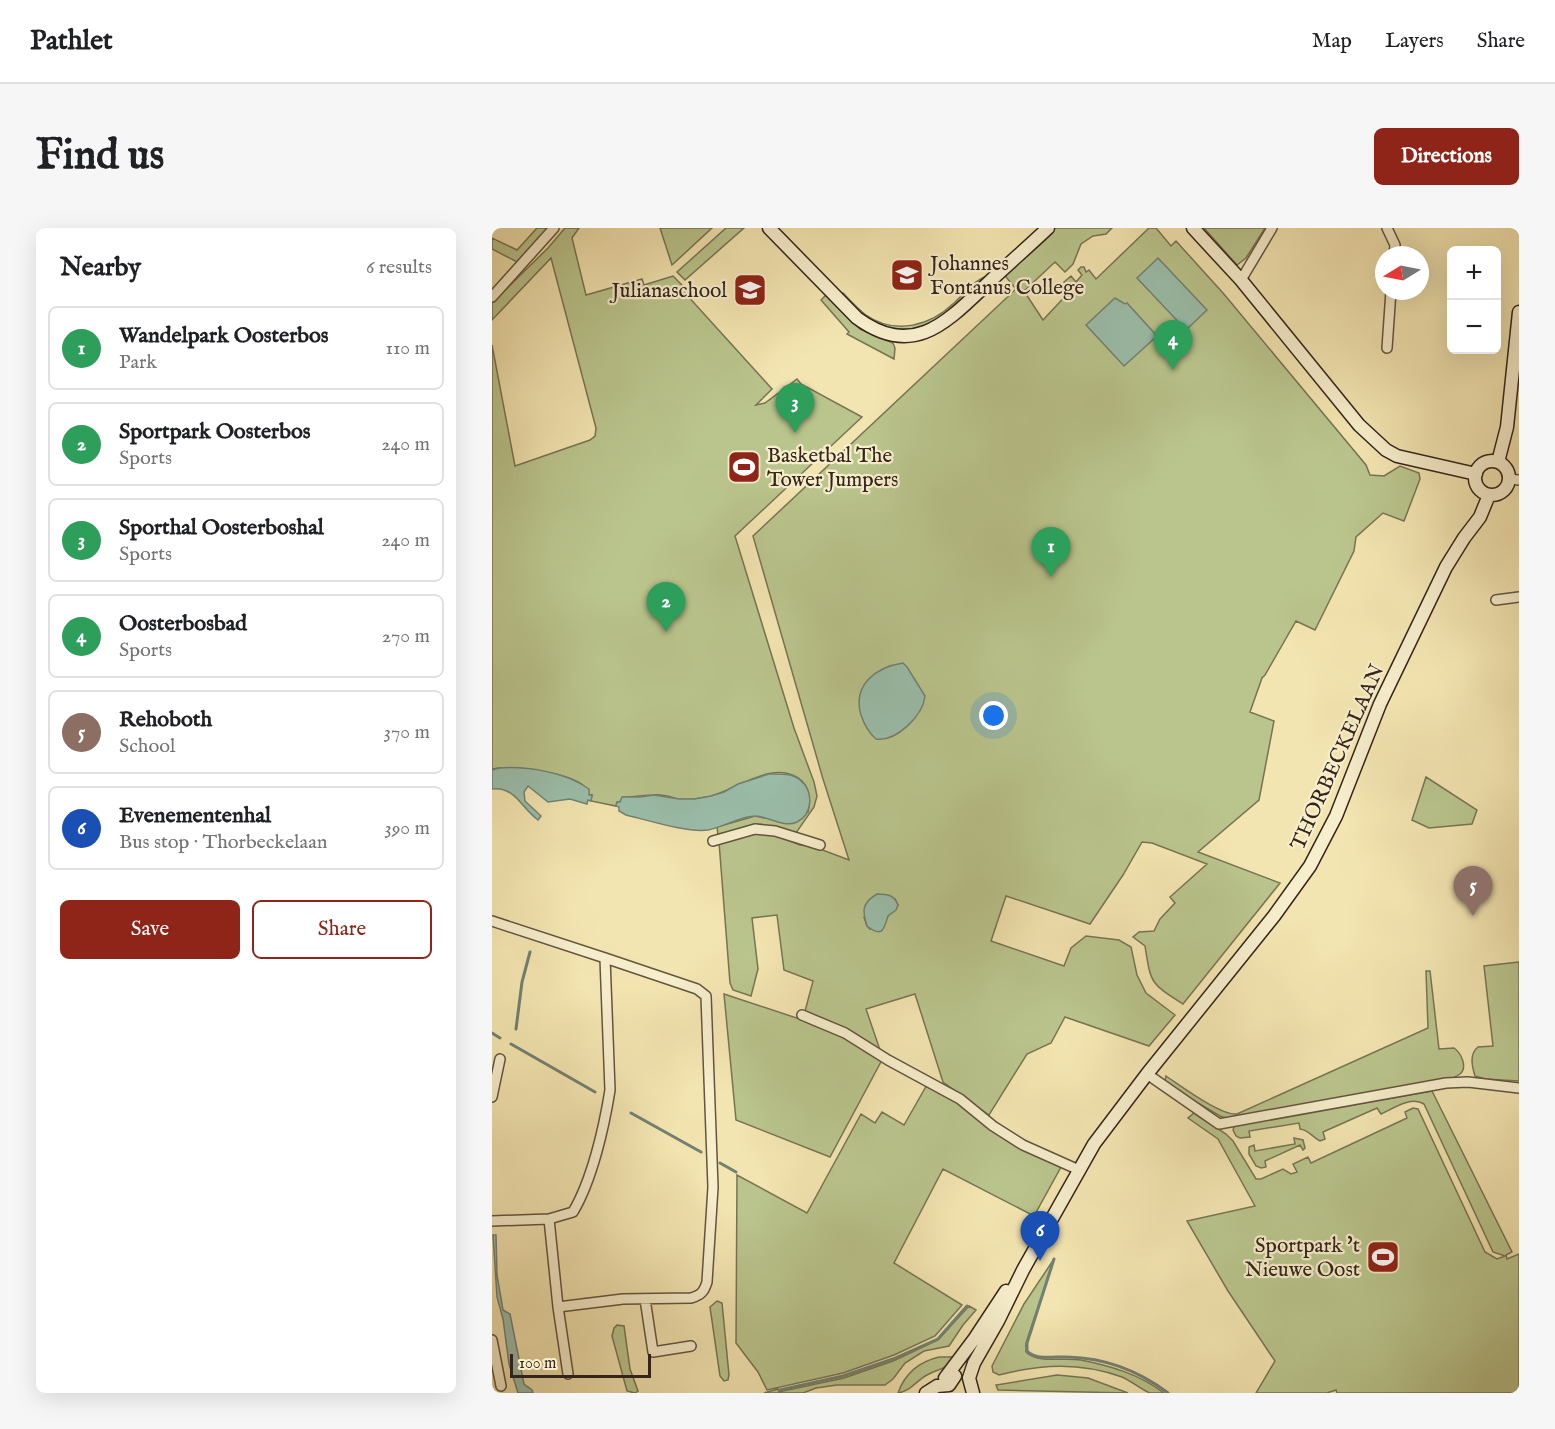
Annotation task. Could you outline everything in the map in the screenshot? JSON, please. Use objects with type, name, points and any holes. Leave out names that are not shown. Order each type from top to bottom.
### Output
[{"type":"main road","points":[[769,228],[866,325],[891,336],[910,337],[938,327],[949,319],[1048,228]]},
{"type":"main road","points":[[1192,228],[1241,280],[1359,425],[1386,450],[1397,456],[1476,474]]},
{"type":"main road","points":[[1498,462],[1507,427],[1519,312]]},
{"type":"main road","points":[[1498,462],[1504,466],[1514,480],[1502,492],[1489,495],[1478,487],[1476,474],[1485,463],[1498,462]]},
{"type":"main road","name":"THORBECKELAAN","points":[[974,1393],[969,1378],[974,1363],[1079,1170],[1111,1120],[1274,916],[1310,866],[1336,816],[1367,733],[1446,567],[1480,517],[1489,495]]},
{"type":"main road","name":"THORBECKELAAN","points":[[949,1379],[969,1344],[1023,1270]]},
{"type":"main road","points":[[926,1393],[937,1386],[949,1385],[949,1379]]},
{"type":"main road","points":[[917,1393],[931,1380],[949,1379],[966,1393]]},
{"type":"street","points":[[492,297],[554,228]]},
{"type":"street","points":[[1241,280],[1272,228]]},
{"type":"street","points":[[1387,228],[1395,246]]},
{"type":"street","points":[[1387,348],[1390,300]]},
{"type":"street","points":[[1496,600],[1519,597]]},
{"type":"street","points":[[713,841],[755,830],[775,831],[820,845]]},
{"type":"street","points":[[492,921],[697,989],[706,996],[713,1187],[705,1290],[700,1296],[691,1298],[623,1299],[558,1307]]},
{"type":"street","points":[[492,1221],[549,1219],[573,1212],[584,1193],[610,1090],[605,958]]},
{"type":"street","points":[[802,1015],[845,1033],[888,1060],[960,1099],[1010,1138],[1079,1170]]},
{"type":"street","points":[[492,1097],[500,1059]]},
{"type":"street","points":[[1147,1074],[1219,1124],[1446,1083],[1468,1082],[1519,1088]]},
{"type":"street","points":[[549,1219],[568,1374]]},
{"type":"street","points":[[645,1299],[653,1352],[691,1346]]},
{"type":"street","points":[[492,1340],[501,1386]]},
{"type":"green space","points":[[537,228],[552,228],[521,264],[492,249],[492,238],[517,250]]},
{"type":"green space","points":[[565,228],[579,228],[572,238],[586,295],[642,279],[644,285],[673,276],[687,290],[685,293],[772,389],[756,405],[765,403],[797,379],[801,384],[862,417],[735,536],[817,796],[814,807],[796,833],[771,826],[756,825],[718,835],[717,827],[755,816],[764,818],[808,812],[807,788],[802,781],[791,774],[779,772],[767,774],[717,794],[696,799],[678,799],[658,795],[623,797],[616,806],[591,801],[592,795],[589,795],[585,787],[567,777],[526,769],[492,769],[492,345],[515,466],[590,440],[595,436],[596,428],[551,258],[492,320],[492,303]]},
{"type":"green space","points":[[660,228],[712,228],[672,265]]},
{"type":"green space","points":[[726,228],[744,228],[685,280],[677,272]]},
{"type":"green space","points":[[1054,228],[1112,228],[1106,234],[1093,236],[1081,244],[1073,264],[1065,272],[1055,262],[1024,291],[1043,320],[1071,290],[1064,282],[1071,276],[1076,282],[1082,275],[1078,270],[1081,267],[1084,267],[1086,272],[1089,270],[1096,279],[1149,228],[1156,228],[1171,246],[1176,241],[1223,293],[1366,465],[1370,475],[1384,476],[1400,466],[1419,473],[1420,479],[1404,521],[1383,513],[1356,537],[1354,551],[1315,630],[1296,621],[1262,678],[1250,712],[1274,721],[1259,800],[1198,852],[1280,883],[1183,1004],[1154,981],[1145,946],[1133,937],[1139,932],[1154,931],[1160,919],[1175,903],[1170,897],[1207,864],[1152,843],[1142,842],[1090,924],[1006,896],[991,941],[1064,966],[1071,948],[1086,936],[1119,940],[1131,947],[1137,975],[1146,993],[1175,1015],[1149,1046],[1065,1017],[1051,1043],[1027,1054],[989,1115],[943,1082],[915,994],[866,1009],[880,1050],[804,1015],[813,981],[784,970],[777,915],[752,918],[758,969],[751,996],[733,990],[730,983],[719,842],[756,832],[773,834],[849,860],[823,779],[753,536],[1016,289],[1006,277],[1006,273]],"holes":[[[895,899],[898,905],[886,920],[870,929],[867,926],[864,917]]]},
{"type":"green space","points":[[1204,228],[1265,228],[1246,258],[1237,265]]},
{"type":"green space","points":[[990,275],[940,318],[912,329],[896,329],[866,320],[840,296],[843,293],[863,313],[877,321],[889,325],[913,325],[945,311],[975,283]]},
{"type":"green space","points":[[826,295],[860,329],[893,343],[894,359],[847,334],[849,332],[821,300]]},
{"type":"green space","points":[[1426,777],[1477,810],[1472,824],[1429,828],[1412,820]]},
{"type":"green space","points":[[1519,962],[1519,1081],[1485,1079],[1475,1076],[1473,1053],[1478,1047],[1493,1046],[1484,966]]},
{"type":"green space","points":[[1426,971],[1430,971],[1439,1049],[1454,1048],[1459,1053],[1463,1064],[1460,1074],[1446,1081],[1231,1120],[1169,1086],[1165,1081],[1166,1076],[1211,1105],[1237,1114],[1428,1028]]},
{"type":"green space","points":[[724,994],[836,1031],[883,1058],[830,1157],[736,1120]]},
{"type":"green space","points":[[928,1083],[1061,1167],[1034,1216],[943,1169],[894,1263],[962,1305],[935,1336],[894,1355],[843,1373],[767,1390],[758,1372],[736,1343],[737,1175],[807,1213],[861,1114],[875,1123],[882,1112],[904,1125]]},
{"type":"green space","name":"Sportpark 't Nieuwe Oost","points":[[1432,1091],[1512,1252],[1506,1255],[1507,1259],[1519,1254],[1519,1393],[1337,1393],[1336,1390],[1327,1393],[1256,1393],[1275,1361],[1228,1291],[1187,1221],[1255,1206],[1218,1139],[1188,1118],[1194,1113],[1226,1134],[1233,1141],[1256,1179],[1261,1179],[1283,1169],[1291,1174],[1297,1172],[1293,1164],[1308,1157],[1311,1163],[1407,1118],[1405,1112],[1413,1108],[1418,1109],[1485,1252],[1497,1259],[1505,1256],[1493,1252],[1424,1104],[1408,1102],[1381,1114],[1377,1108],[1323,1132],[1325,1139],[1320,1141],[1300,1129],[1299,1123],[1249,1131],[1250,1137],[1240,1138],[1233,1130],[1235,1125]]},
{"type":"green space","points":[[1294,1138],[1303,1140],[1305,1148],[1303,1150],[1300,1145],[1265,1161],[1266,1167],[1256,1166],[1249,1154],[1249,1147],[1254,1145],[1255,1151],[1295,1144]]},
{"type":"green space","points":[[1054,1259],[1026,1343],[1026,1352],[1037,1358],[1074,1359],[1114,1368],[1145,1381],[1164,1393],[1150,1393],[1122,1377],[1076,1367],[1045,1367],[999,1375],[993,1372],[992,1366],[1024,1304]]},
{"type":"green space","points":[[717,1301],[722,1303],[729,1375],[728,1380],[724,1381],[720,1376],[710,1307]]},
{"type":"green space","points":[[969,1306],[976,1310],[949,1346],[924,1351],[905,1363],[893,1379],[885,1385],[837,1385],[816,1388],[803,1393],[764,1393],[844,1378],[893,1361],[938,1340]]},
{"type":"green space","points":[[617,1325],[624,1326],[630,1369],[638,1391],[635,1393],[627,1391],[612,1336]]},
{"type":"green space","points":[[939,1357],[956,1357],[945,1367],[898,1393],[904,1380],[913,1369]]},
{"type":"green space","points":[[1057,1375],[1088,1378],[1128,1393],[998,1390],[996,1385]]},
{"type":"shaded area","points":[[1158,258],[1207,310],[1186,330],[1137,278]]},
{"type":"shaded area","points":[[1115,298],[1127,303],[1157,336],[1124,366],[1086,325]]},
{"type":"shaded area","points":[[903,663],[925,696],[923,704],[914,719],[900,732],[884,739],[876,739],[862,718],[859,704],[863,686],[875,673]]},
{"type":"shaded area","points":[[499,768],[534,769],[558,774],[589,789],[589,795],[592,795],[591,801],[588,800],[587,804],[570,799],[548,802],[528,786],[524,792],[525,801],[541,816],[538,820],[507,791],[492,789],[492,770]]},
{"type":"shaded area","points":[[769,774],[793,776],[800,780],[808,790],[809,808],[797,822],[787,824],[756,816],[708,830],[690,830],[626,815],[616,806],[622,797],[654,795],[695,799],[711,796]]},
{"type":"shaded area","points":[[877,894],[890,896],[898,905],[896,910],[888,916],[882,931],[879,932],[867,926],[864,916],[864,907]]},
{"type":"shaded area","points":[[493,1235],[496,1235],[497,1275],[503,1310],[510,1314],[524,1384],[533,1393],[518,1393],[509,1364],[503,1319],[497,1297]]},
{"type":"waterway","points":[[516,1029],[522,982],[530,952]]},
{"type":"waterway","points":[[492,1033],[500,1038]]},
{"type":"waterway","points":[[511,1044],[595,1092]]},
{"type":"waterway","points":[[631,1113],[701,1152]]},
{"type":"waterway","points":[[720,1163],[736,1172]]},
{"type":"waterway","points":[[1054,1259],[1027,1343],[1027,1351],[1041,1357],[1082,1358],[1108,1363],[1133,1372],[1168,1393]]},
{"type":"waterway","points":[[780,1390],[843,1376],[893,1359],[938,1339],[967,1306]]},
{"type":"place","name":"Johannes Fontanus College","points":[[907,275]]},
{"type":"place","name":"Julianaschool","points":[[750,290]]},
{"type":"place","name":"Oosterbosbad","points":[[1173,370]]},
{"type":"place","name":"Sporthal Oosterboshal","points":[[795,433]]},
{"type":"place","name":"Basketbal The Tower Jumpers","points":[[744,467]]},
{"type":"place","name":"Wandelpark Oosterbos","points":[[1051,577]]},
{"type":"place","name":"Sportpark Oosterbos","points":[[666,632]]},
{"type":"place","name":"Rehoboth","points":[[1473,916]]},
{"type":"place","name":"Sportpark 't Nieuwe Oost","points":[[1383,1257]]},
{"type":"place","name":"Evenementenhal","points":[[1040,1261]]}]
